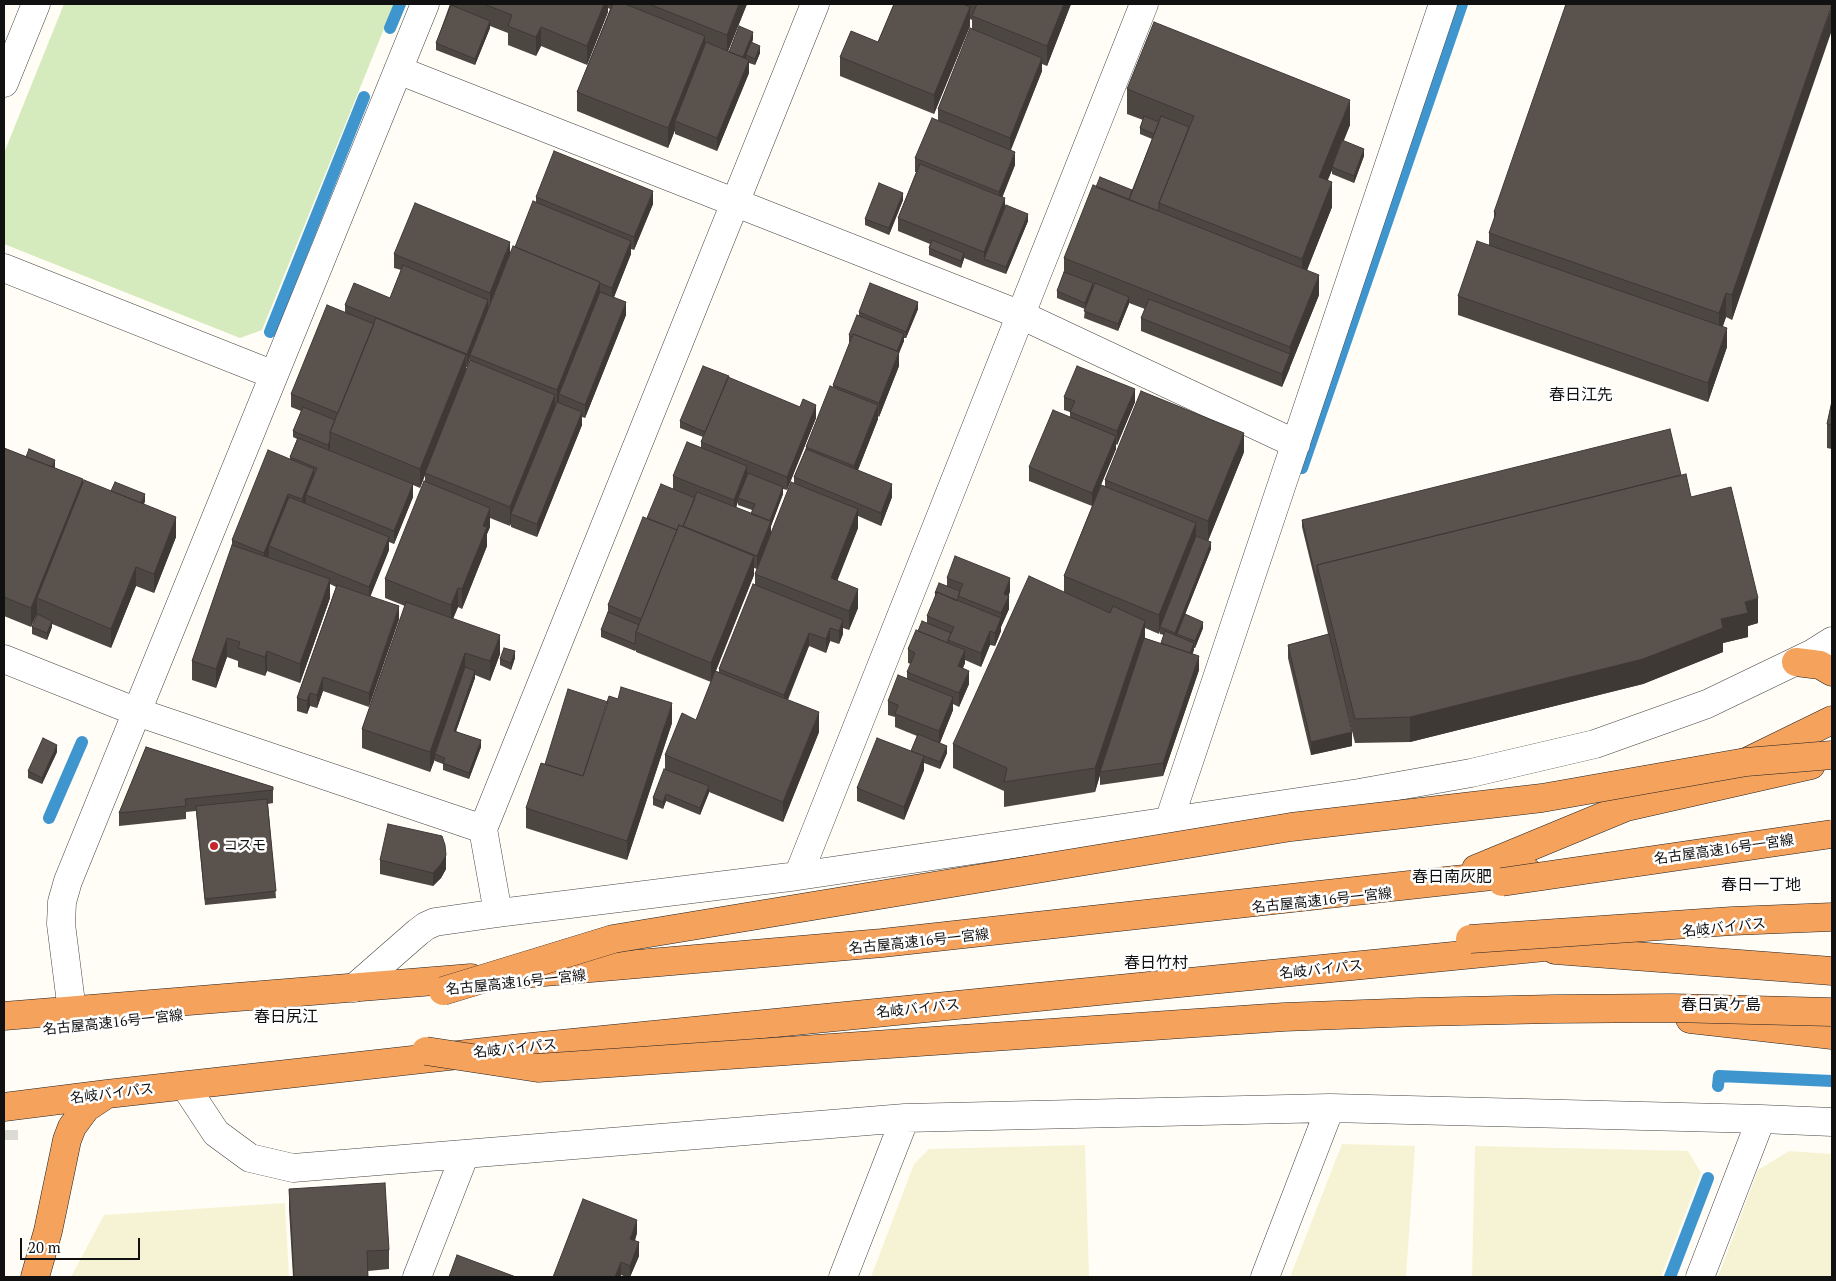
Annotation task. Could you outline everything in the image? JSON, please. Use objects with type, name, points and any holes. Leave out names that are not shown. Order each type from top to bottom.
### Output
[{"type":"highway","points":[[1796,662],[1820,665],[1832,672]]},
{"type":"highway","points":[[1746,762],[1832,720]]},
{"type":"highway","points":[[443,991],[613,939],[1291,827],[1542,798],[1746,762],[1832,755]]},
{"type":"highway","points":[[1446,881],[1626,807],[1832,760]]},
{"type":"highway","points":[[4,1016],[882,943],[1446,881],[1832,836]]},
{"type":"highway","name":"名古屋高速16号一宮線","points":[[4,1035],[1502,882],[1832,836]]},
{"type":"highway","points":[[4,1093],[253,1070],[1470,939],[1832,916]]},
{"type":"highway","name":"名岐バイパス","points":[[4,1107],[521,1048],[1534,949],[1832,916]]},
{"type":"highway","points":[[1534,949],[1832,971]]},
{"type":"highway","points":[[426,1051],[538,1068],[1284,1017],[1554,1009],[1672,1008],[1832,1012]]},
{"type":"highway","points":[[1554,1009],[1683,1018],[1832,1035]]},
{"type":"highway","points":[[34,1277],[48,1231],[67,1140],[72,1127],[86,1108],[107,1094]]},
{"type":"street","points":[[4,83],[36,4]]},
{"type":"street","points":[[72,1011],[61,924],[62,902],[68,881],[425,4]]},
{"type":"street","points":[[498,913],[483,829],[815,4]]},
{"type":"street","points":[[798,876],[1144,4]]},
{"type":"street","points":[[1169,820],[1443,4]]},
{"type":"street","points":[[398,70],[1021,315],[1296,444]]},
{"type":"street","points":[[4,268],[274,375]]},
{"type":"street","points":[[354,988],[426,926],[435,922],[798,876],[1368,791],[1471,772],[1595,744],[1707,704],[1796,662],[1832,641]]},
{"type":"street","points":[[4,659],[137,712],[483,829]]},
{"type":"street","points":[[186,1086],[216,1133],[250,1158],[293,1168],[905,1118],[1330,1108],[1832,1122]]},
{"type":"street","points":[[1265,1277],[1330,1108]]},
{"type":"street","points":[[844,1277],[905,1118]]},
{"type":"street","points":[[1700,1277],[1761,1119]]},
{"type":"street","points":[[417,1277],[465,1154]]},
{"type":"shaded area","points":[[1342,1144],[1415,1146],[1406,1277],[1290,1277]]},
{"type":"shaded area","points":[[1085,1145],[1089,1277],[871,1277],[914,1164],[929,1149]]},
{"type":"shaded area","points":[[1475,1146],[1688,1151],[1701,1173],[1661,1277],[1472,1277]]},
{"type":"shaded area","points":[[1789,1151],[1832,1154],[1832,1277],[1718,1277],[1758,1170]]},
{"type":"shaded area","points":[[285,1203],[289,1277],[71,1277],[104,1215]]},
{"type":"green space","points":[[64,4],[394,4],[262,330],[240,338],[4,244],[4,153]]},
{"type":"building","points":[[484,4],[604,4],[587,46],[541,27],[536,37],[508,26],[512,15]]},
{"type":"building","points":[[613,4],[625,4],[705,36],[668,128],[577,92]]},
{"type":"building","points":[[649,4],[739,4],[727,35]]},
{"type":"building","points":[[894,4],[963,4],[970,7],[934,95],[840,57],[851,31],[878,42]]},
{"type":"building","points":[[977,4],[1064,4],[1047,46],[972,16]]},
{"type":"building","points":[[1566,4],[1832,4],[1732,295],[1726,293],[1719,313],[1489,233],[1496,213],[1494,212]]},
{"type":"building","points":[[451,5],[490,21],[475,59],[436,43]]},
{"type":"building","points":[[1154,22],[1350,100],[1319,177],[1332,182],[1302,259],[1159,203],[1194,116],[1127,89]]},
{"type":"building","points":[[739,26],[753,32],[743,57],[729,52]]},
{"type":"building","points":[[970,28],[1042,58],[1010,138],[938,109]]},
{"type":"building","points":[[706,42],[749,60],[717,138],[675,121]]},
{"type":"building","points":[[751,42],[760,46],[755,59],[746,55]]},
{"type":"building","points":[[1144,116],[1159,122],[1154,134],[1140,128]]},
{"type":"building","points":[[1161,116],[1189,127],[1159,203],[1158,211],[1129,200]]},
{"type":"building","points":[[932,118],[1015,152],[999,192],[915,158]]},
{"type":"building","points":[[1342,140],[1364,149],[1354,176],[1332,167]]},
{"type":"building","points":[[554,151],[653,191],[634,237],[536,197]]},
{"type":"building","points":[[920,164],[1005,198],[984,252],[898,218]]},
{"type":"building","points":[[1100,177],[1132,190],[1129,200],[1096,187]]},
{"type":"building","points":[[879,183],[903,193],[889,228],[865,219]]},
{"type":"building","points":[[1093,185],[1319,275],[1290,347],[1064,258]]},
{"type":"building","points":[[533,201],[631,241],[612,288],[515,247]]},
{"type":"building","points":[[415,203],[510,242],[490,293],[394,254]]},
{"type":"building","points":[[1006,205],[1028,214],[1006,267],[984,259]]},
{"type":"building","points":[[932,240],[964,253],[961,261],[929,248]]},
{"type":"building","points":[[1477,241],[1727,328],[1708,383],[1458,296]]},
{"type":"building","points":[[513,246],[600,282],[557,390],[470,355]]},
{"type":"building","points":[[403,265],[488,300],[467,354],[345,305],[354,283],[390,298]]},
{"type":"building","points":[[1064,272],[1093,283],[1085,303],[1057,291]]},
{"type":"building","points":[[870,283],[918,302],[906,332],[859,312]]},
{"type":"building","points":[[1095,283],[1129,297],[1118,324],[1084,311]]},
{"type":"building","points":[[600,292],[626,302],[585,405],[559,394]]},
{"type":"building","points":[[1149,299],[1290,354],[1282,374],[1141,318]]},
{"type":"building","points":[[327,305],[374,324],[338,413],[291,394]]},
{"type":"building","points":[[857,315],[904,334],[897,351],[853,334],[852,337],[849,335]]},
{"type":"building","points":[[376,318],[466,355],[420,469],[330,432]]},
{"type":"building","points":[[853,334],[899,352],[879,403],[833,385]]},
{"type":"building","points":[[470,360],[555,395],[510,507],[425,473]]},
{"type":"building","points":[[703,366],[729,376],[705,432],[680,421]]},
{"type":"building","points":[[1077,366],[1135,389],[1117,431],[1070,412],[1075,401],[1064,397]]},
{"type":"building","points":[[728,377],[800,407],[803,399],[816,405],[787,477],[701,442]]},
{"type":"building","points":[[830,386],[878,405],[854,466],[806,447]]},
{"type":"building","points":[[1141,391],[1244,433],[1208,521],[1105,480]]},
{"type":"building","points":[[1832,401],[1832,425],[1827,424]]},
{"type":"building","points":[[557,402],[582,412],[537,524],[511,514]]},
{"type":"building","points":[[303,407],[335,420],[330,432],[328,445],[293,431]]},
{"type":"building","points":[[1053,410],[1116,436],[1092,493],[1029,467]]},
{"type":"building","points":[[1670,429],[1681,475],[1317,565],[1317,582],[1302,520]]},
{"type":"building","points":[[298,438],[413,484],[394,531],[306,495],[317,468],[290,457]]},
{"type":"building","points":[[687,442],[747,466],[734,500],[673,476]]},
{"type":"building","points":[[4,448],[83,479],[31,608],[4,597]]},
{"type":"building","points":[[29,449],[55,460],[52,467],[26,457]]},
{"type":"building","points":[[806,449],[892,484],[881,513],[794,477]]},
{"type":"building","points":[[268,450],[314,469],[302,499],[288,494],[264,553],[232,540]]},
{"type":"building","points":[[748,473],[783,487],[770,521],[751,514],[755,504],[738,498]]},
{"type":"building","points":[[1686,474],[1691,497],[1731,487],[1758,598],[1745,602],[1748,613],[1721,619],[1723,628],[1643,659],[1410,717],[1355,719],[1317,565]]},
{"type":"building","points":[[84,480],[176,517],[154,574],[136,567],[111,629],[37,598]]},
{"type":"building","points":[[424,481],[490,508],[483,526],[487,527],[462,589],[458,588],[451,605],[385,579]]},
{"type":"building","points":[[115,482],[145,494],[141,503],[111,491]]},
{"type":"building","points":[[791,482],[858,509],[831,578],[858,589],[849,611],[755,574]]},
{"type":"building","points":[[661,484],[695,498],[683,527],[679,525],[677,530],[647,518]]},
{"type":"building","points":[[1101,485],[1196,523],[1159,615],[1064,576]]},
{"type":"building","points":[[697,492],[771,521],[757,556],[683,526]]},
{"type":"building","points":[[289,497],[389,537],[369,587],[269,546]]},
{"type":"building","points":[[643,517],[677,530],[641,619],[608,605]]},
{"type":"building","points":[[679,525],[754,556],[711,663],[636,632]]},
{"type":"building","points":[[1196,536],[1211,542],[1175,633],[1160,627]]},
{"type":"building","points":[[232,545],[330,579],[300,664],[267,651],[265,657],[238,648],[240,642],[227,638],[216,669],[192,661]]},
{"type":"building","points":[[955,556],[1010,578],[1004,594],[1009,596],[1001,613],[958,596],[963,584],[947,578]]},
{"type":"building","points":[[1029,576],[1110,613],[1113,606],[1145,621],[1095,768],[1004,782],[1007,768],[953,744]]},
{"type":"building","points":[[939,583],[960,591],[957,601],[937,592],[935,593]]},
{"type":"building","points":[[753,584],[843,620],[839,631],[830,628],[826,639],[809,633],[784,695],[719,669]]},
{"type":"building","points":[[337,585],[399,606],[369,693],[323,677],[317,695],[310,693],[307,701],[297,698]]},
{"type":"building","points":[[937,592],[1001,618],[995,633],[990,631],[981,653],[948,640],[954,627],[927,616]]},
{"type":"building","points":[[406,602],[500,635],[490,661],[465,653],[430,752],[362,729]]},
{"type":"building","points":[[608,612],[639,625],[635,644],[601,630]]},
{"type":"building","points":[[37,614],[52,621],[47,633],[32,627]]},
{"type":"building","points":[[1185,614],[1203,622],[1195,641],[1177,634]]},
{"type":"building","points":[[922,621],[951,633],[948,643],[918,631]]},
{"type":"building","points":[[916,630],[965,650],[958,666],[969,671],[959,693],[907,672],[915,653],[908,649]]},
{"type":"building","points":[[1165,631],[1194,643],[1190,653],[1161,643]]},
{"type":"building","points":[[1329,634],[1352,732],[1311,742],[1288,645]]},
{"type":"building","points":[[1144,638],[1199,656],[1163,763],[1100,772]]},
{"type":"building","points":[[504,648],[515,651],[511,663],[500,659]]},
{"type":"building","points":[[465,667],[475,671],[454,731],[481,740],[469,773],[443,763],[445,758],[435,754]]},
{"type":"building","points":[[715,671],[819,712],[783,802],[665,755],[682,713],[696,720]]},
{"type":"building","points":[[898,675],[953,697],[939,731],[895,714],[898,705],[888,701]]},
{"type":"building","points":[[621,687],[672,703],[627,841],[526,808],[541,763],[583,776],[609,696],[618,699]]},
{"type":"building","points":[[568,689],[608,702],[583,776],[545,764]]},
{"type":"building","points":[[918,734],[947,746],[940,762],[911,751]]},
{"type":"building","points":[[43,738],[57,745],[42,778],[28,771]]},
{"type":"building","points":[[877,738],[924,756],[904,807],[857,788]]},
{"type":"building","points":[[146,747],[273,787],[273,790],[185,799],[186,806],[119,813]]},
{"type":"building","points":[[664,769],[709,786],[700,808],[666,794],[663,802],[653,798]]},
{"type":"building","points":[[267,799],[276,891],[205,899],[196,806]]},
{"type":"building","points":[[388,824],[442,836],[446,855],[433,873],[380,860]]},
{"type":"building","points":[[385,1183],[389,1250],[367,1251],[368,1277],[294,1277],[289,1189]]},
{"type":"building","points":[[583,1199],[637,1220],[630,1239],[639,1242],[630,1266],[621,1262],[615,1277],[553,1277]]},
{"type":"building","points":[[457,1255],[516,1277],[449,1277]]},
{"type":"waterway","points":[[390,28],[400,4]]},
{"type":"waterway","points":[[1302,468],[1462,4]]},
{"type":"waterway","points":[[270,332],[364,97]]},
{"type":"waterway","points":[[49,818],[82,742]]},
{"type":"waterway","points":[[1718,1086],[1719,1076],[1832,1081]]},
{"type":"waterway","points":[[1670,1277],[1708,1178]]},
{"type":"tunnel","points":[[4,1130],[4,1140]]},
{"type":"place","name":"コスモ","points":[[214,846]]},
{"type":"district","name":"春日江先","points":[[1581,395]]},
{"type":"district","name":"春日南灰肥","points":[[1452,877]]},
{"type":"district","name":"春日一丁地","points":[[1761,885]]},
{"type":"district","name":"春日竹村","points":[[1156,963]]},
{"type":"district","name":"春日寅ケ島","points":[[1721,1005]]},
{"type":"district","name":"春日尻江","points":[[286,1017]]}]
